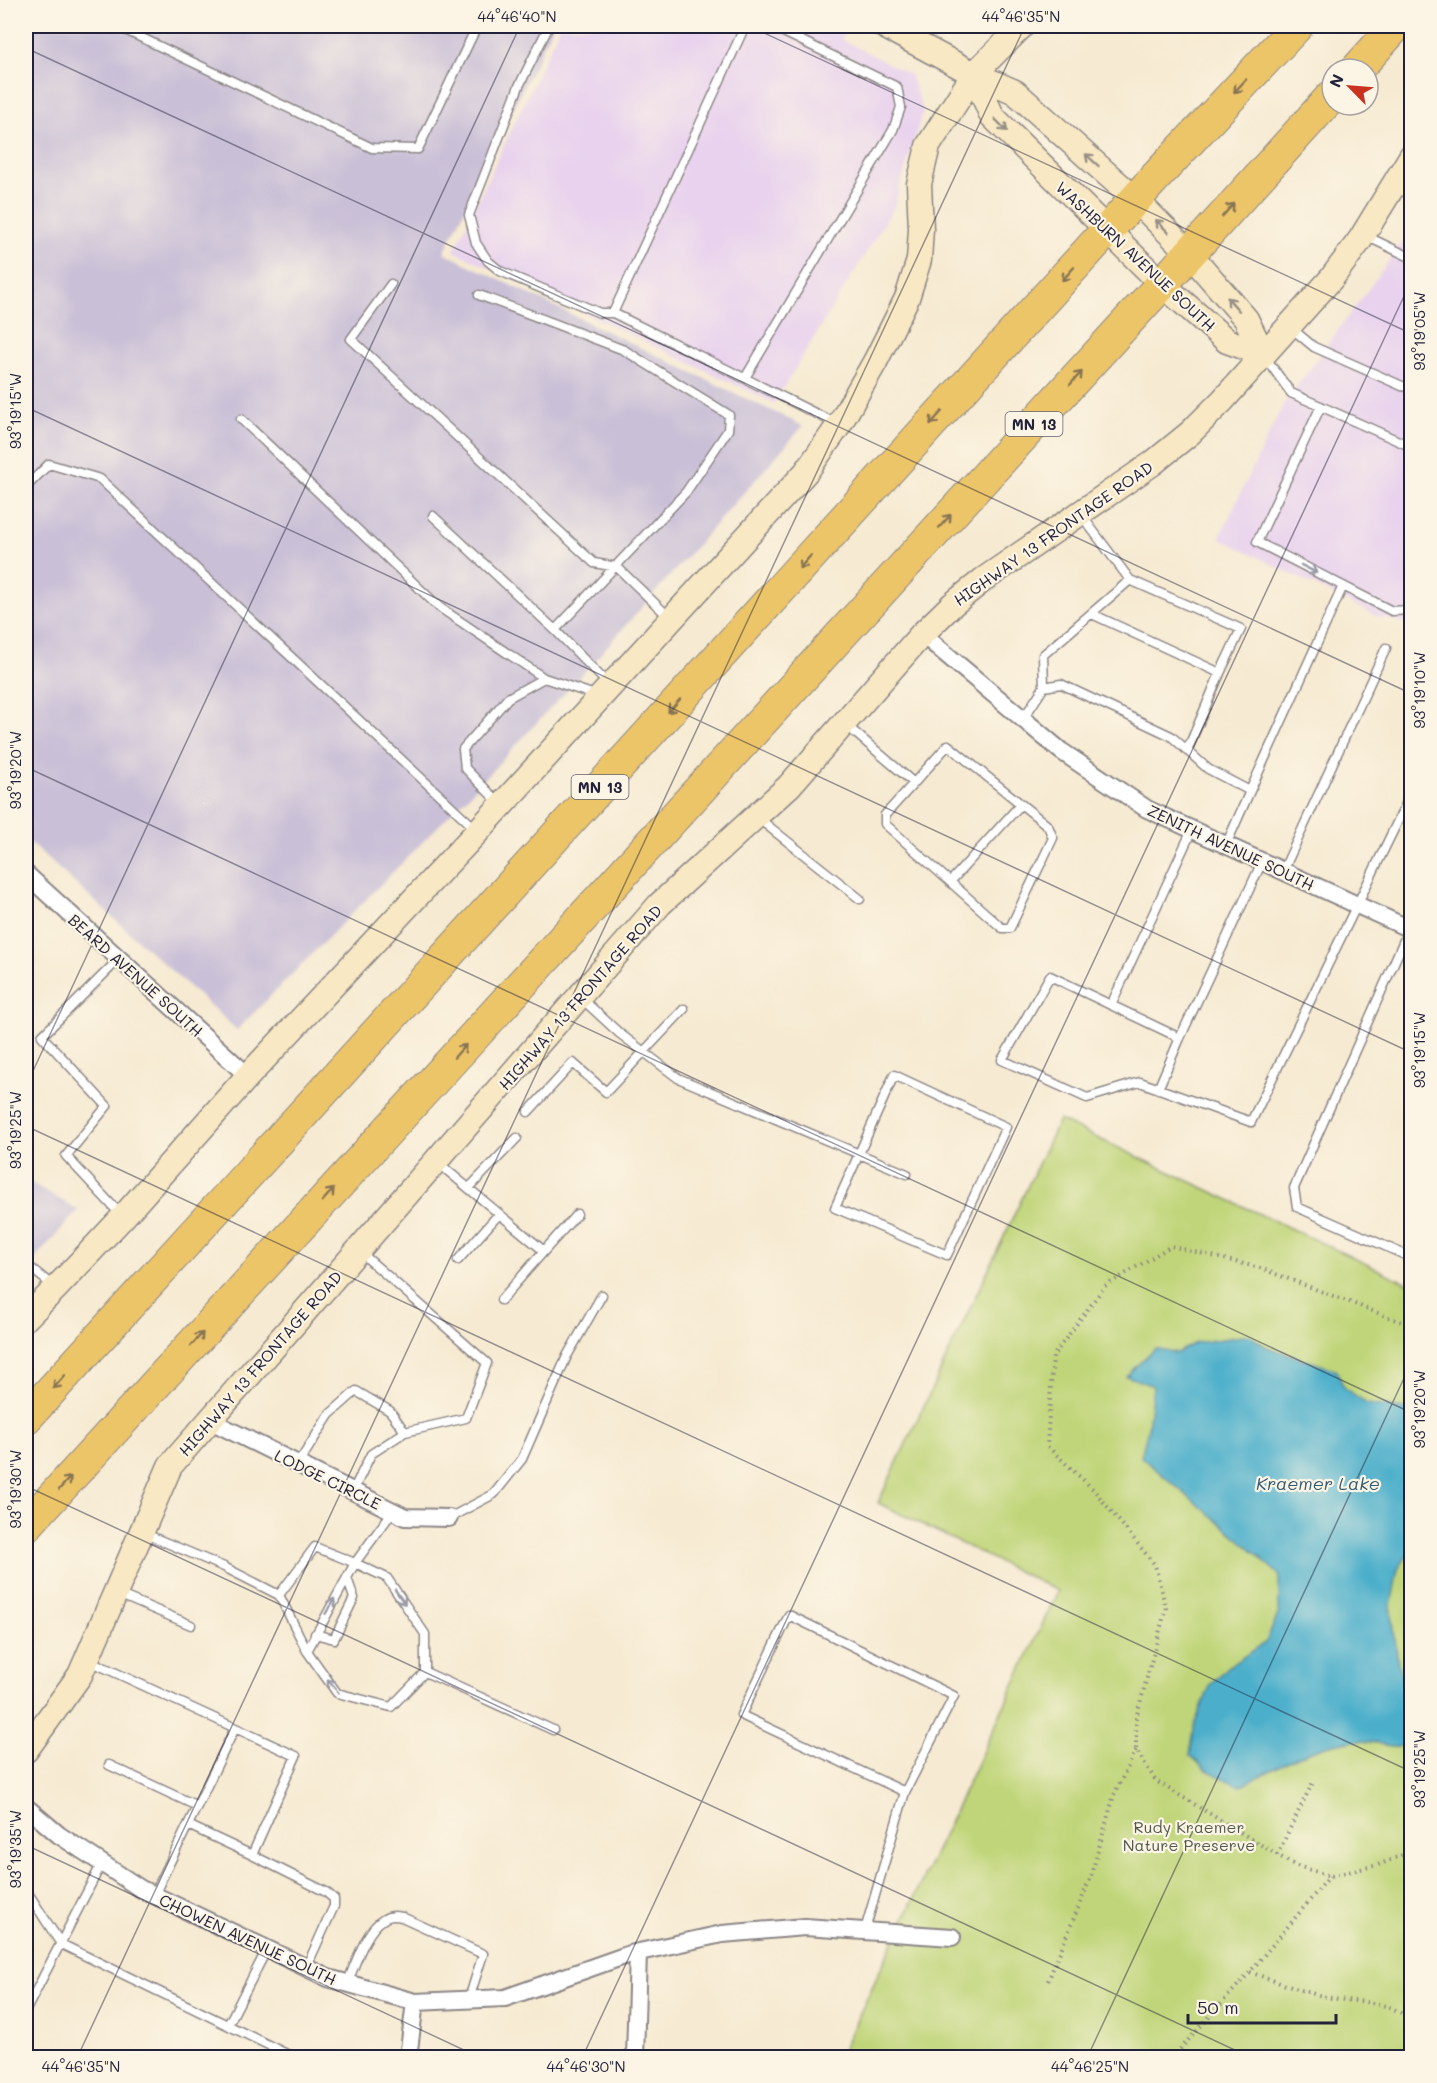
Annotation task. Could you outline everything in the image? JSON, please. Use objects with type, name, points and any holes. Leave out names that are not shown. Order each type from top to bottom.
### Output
[{"type":"highway","name":"MN 13","points":[[26,1418],[1107,230],[1297,26]]},
{"type":"highway","points":[[1368,57],[1396,26]]},
{"type":"highway","name":"MN 13","points":[[26,1526],[1320,109]]},
{"type":"street","name":"WASHBURN AVENUE SOUTH","points":[[884,26],[974,74],[1015,92],[1135,200],[1189,253],[1246,319],[1263,354]]},
{"type":"street","points":[[26,1318],[123,1217],[248,1076],[478,831],[806,472],[839,425],[908,298],[919,261],[921,229],[919,184],[928,146],[974,74],[1022,26]]},
{"type":"street","name":"WASHBURN AVENUE SOUTH","points":[[974,74],[992,116],[1162,284],[1227,341],[1263,354]]},
{"type":"street","name":"HIGHWAY 13 FRONTAGE ROAD","points":[[26,1750],[80,1675],[170,1466],[660,904],[789,786],[922,634],[953,603],[983,580],[1153,463],[1190,433],[1223,400],[1331,279],[1364,235],[1402,191],[1412,155]]},
{"type":"street","name":"ZENITH AVENUE SOUTH","points":[[922,634],[1061,751],[1147,809],[1410,929]]},
{"type":"street","name":"BEARD AVENUE SOUTH","points":[[26,874],[248,1076]]},
{"type":"street","name":"LODGE CIRCLE","points":[[211,1420],[405,1517],[449,1518]]},
{"type":"street","name":"CHOWEN AVENUE SOUTH","points":[[26,1807],[59,1835],[154,1895],[328,1978],[415,2002],[505,1998],[639,1952],[722,1934],[806,1927],[952,1937]]},
{"type":"street","points":[[635,2058],[639,1952]]},
{"type":"street","points":[[408,2058],[415,2002]]},
{"type":"lane","points":[[117,26],[372,148],[418,149],[477,26]]},
{"type":"lane","points":[[549,26],[519,86],[469,215],[476,243],[488,261],[500,271],[600,313],[613,313],[839,425]]},
{"type":"lane","points":[[613,313],[745,26]]},
{"type":"lane","points":[[745,378],[893,130],[901,107],[897,87],[771,26]]},
{"type":"lane","points":[[1364,235],[1412,258]]},
{"type":"lane","points":[[391,284],[351,339],[594,562],[617,567],[670,619]]},
{"type":"lane","points":[[479,295],[624,350],[729,415],[728,430],[686,492],[555,630]]},
{"type":"lane","points":[[1288,326],[1314,347],[1402,386],[1412,388]]},
{"type":"lane","points":[[1263,354],[1291,393],[1412,447]]},
{"type":"lane","points":[[1321,406],[1257,542],[1392,611],[1412,608]]},
{"type":"lane","points":[[241,419],[439,607],[544,678],[606,692]]},
{"type":"lane","points":[[26,487],[49,464],[100,479],[478,831]]},
{"type":"lane","points":[[1080,513],[1130,580],[1241,629],[1187,751]]},
{"type":"lane","points":[[433,516],[555,630],[606,692]]},
{"type":"lane","points":[[1023,719],[1044,687],[1043,655],[1130,580]]},
{"type":"lane","points":[[1226,845],[1343,586]]},
{"type":"lane","points":[[1092,614],[1220,673]]},
{"type":"lane","points":[[1283,871],[1386,648]]},
{"type":"lane","points":[[502,805],[465,768],[463,750],[508,698],[544,678]]},
{"type":"lane","points":[[1044,687],[1061,684],[1171,736],[1208,769],[1250,791]]},
{"type":"lane","points":[[843,723],[914,783]]},
{"type":"lane","points":[[948,745],[1021,804],[1048,826],[1053,838],[1010,928],[1002,928],[885,824],[885,814],[948,745]]},
{"type":"lane","points":[[1180,1038],[1050,976],[1002,1060],[1087,1098],[1140,1082],[1251,1122],[1412,792]]},
{"type":"lane","points":[[950,882],[1021,804]]},
{"type":"lane","points":[[755,816],[860,899]]},
{"type":"lane","points":[[1111,1005],[1192,830]]},
{"type":"lane","points":[[1158,1089],[1262,862]]},
{"type":"lane","points":[[1410,929],[1294,1188],[1298,1208],[1412,1258]]},
{"type":"lane","points":[[119,959],[42,1036],[107,1106],[66,1156],[123,1217]]},
{"type":"lane","points":[[580,997],[619,1033],[678,1078],[907,1173]]},
{"type":"lane","points":[[528,1112],[573,1063],[606,1092],[684,1009]]},
{"type":"lane","points":[[894,1075],[1006,1127],[947,1255],[835,1208],[859,1153],[894,1075]]},
{"type":"lane","points":[[469,1188],[518,1138]]},
{"type":"lane","points":[[437,1161],[544,1251]]},
{"type":"lane","points":[[458,1260],[499,1214]]},
{"type":"lane","points":[[501,1300],[576,1214]]},
{"type":"lane","points":[[353,1491],[371,1454],[405,1432],[466,1418],[487,1363],[358,1251]]},
{"type":"lane","points":[[26,1264],[56,1288]]},
{"type":"lane","points":[[449,1518],[494,1494],[522,1459],[567,1356],[603,1295]]},
{"type":"lane","points":[[298,1464],[329,1415],[356,1391],[390,1411],[405,1432]]},
{"type":"lane","points":[[307,1651],[355,1563],[393,1511]]},
{"type":"lane","points":[[141,1532],[224,1567],[279,1595],[307,1651],[337,1693],[391,1707],[425,1672],[425,1634],[387,1578],[315,1547],[279,1595]]},
{"type":"lane","points":[[315,1634],[334,1639],[354,1598],[346,1578]]},
{"type":"lane","points":[[115,1593],[191,1625]]},
{"type":"lane","points":[[865,1930],[904,1792],[954,1696],[789,1615],[741,1715],[904,1792]]},
{"type":"lane","points":[[86,1659],[296,1756],[252,1855]]},
{"type":"lane","points":[[425,1672],[553,1730]]},
{"type":"lane","points":[[154,1895],[235,1728]]},
{"type":"lane","points":[[109,1765],[197,1806]]},
{"type":"lane","points":[[188,1825],[326,1892],[334,1899],[334,1906],[306,1968]]},
{"type":"lane","points":[[26,2010],[102,1863]]},
{"type":"lane","points":[[26,1890],[61,1944],[295,2058]]},
{"type":"lane","points":[[347,1984],[369,1934],[382,1920],[391,1916],[402,1917],[483,1954],[469,1999]]},
{"type":"lane","points":[[228,2025],[267,1949]]},
{"type":"path","points":[[1048,1981],[1090,1879],[1114,1795],[1136,1750],[1136,1719],[1166,1608],[1155,1565],[1093,1489],[1047,1446],[1053,1356],[1106,1286],[1171,1246],[1260,1268],[1412,1326]]},
{"type":"path","points":[[1136,1750],[1156,1781],[1294,1865],[1330,1876],[1378,1865],[1412,1851]]},
{"type":"path","points":[[1277,1855],[1313,1782]]},
{"type":"path","points":[[1172,2058],[1250,1972],[1330,1876]]},
{"type":"path","points":[[1250,1972],[1325,1997],[1389,2006],[1412,2022]]},
{"type":"shaded area","points":[[26,26],[553,26],[444,253],[803,426],[578,679],[467,797],[237,1030],[26,839]]},
{"type":"shaded area","points":[[560,26],[847,26],[841,39],[910,75],[923,111],[894,207],[774,403],[454,251]]},
{"type":"shaded area","points":[[1411,231],[1411,624],[1378,617],[1219,538],[1283,405]]},
{"type":"shaded area","points":[[26,1180],[78,1210],[26,1269]]},
{"type":"green space","name":"Rudy Kraemer Nature Preserve","points":[[1059,1120],[1411,1285],[1411,2057],[839,2058],[1058,1591],[878,1503]]},
{"type":"water","name":"Kraemer Lake","points":[[1249,1335],[1267,1347],[1336,1370],[1344,1387],[1367,1404],[1411,1410],[1411,1550],[1398,1569],[1391,1605],[1398,1663],[1411,1715],[1412,1745],[1396,1746],[1356,1741],[1325,1746],[1239,1786],[1205,1769],[1190,1755],[1195,1723],[1211,1684],[1228,1667],[1266,1642],[1279,1612],[1279,1575],[1141,1457],[1148,1428],[1153,1386],[1126,1376],[1155,1348],[1177,1353],[1195,1343]]}]
